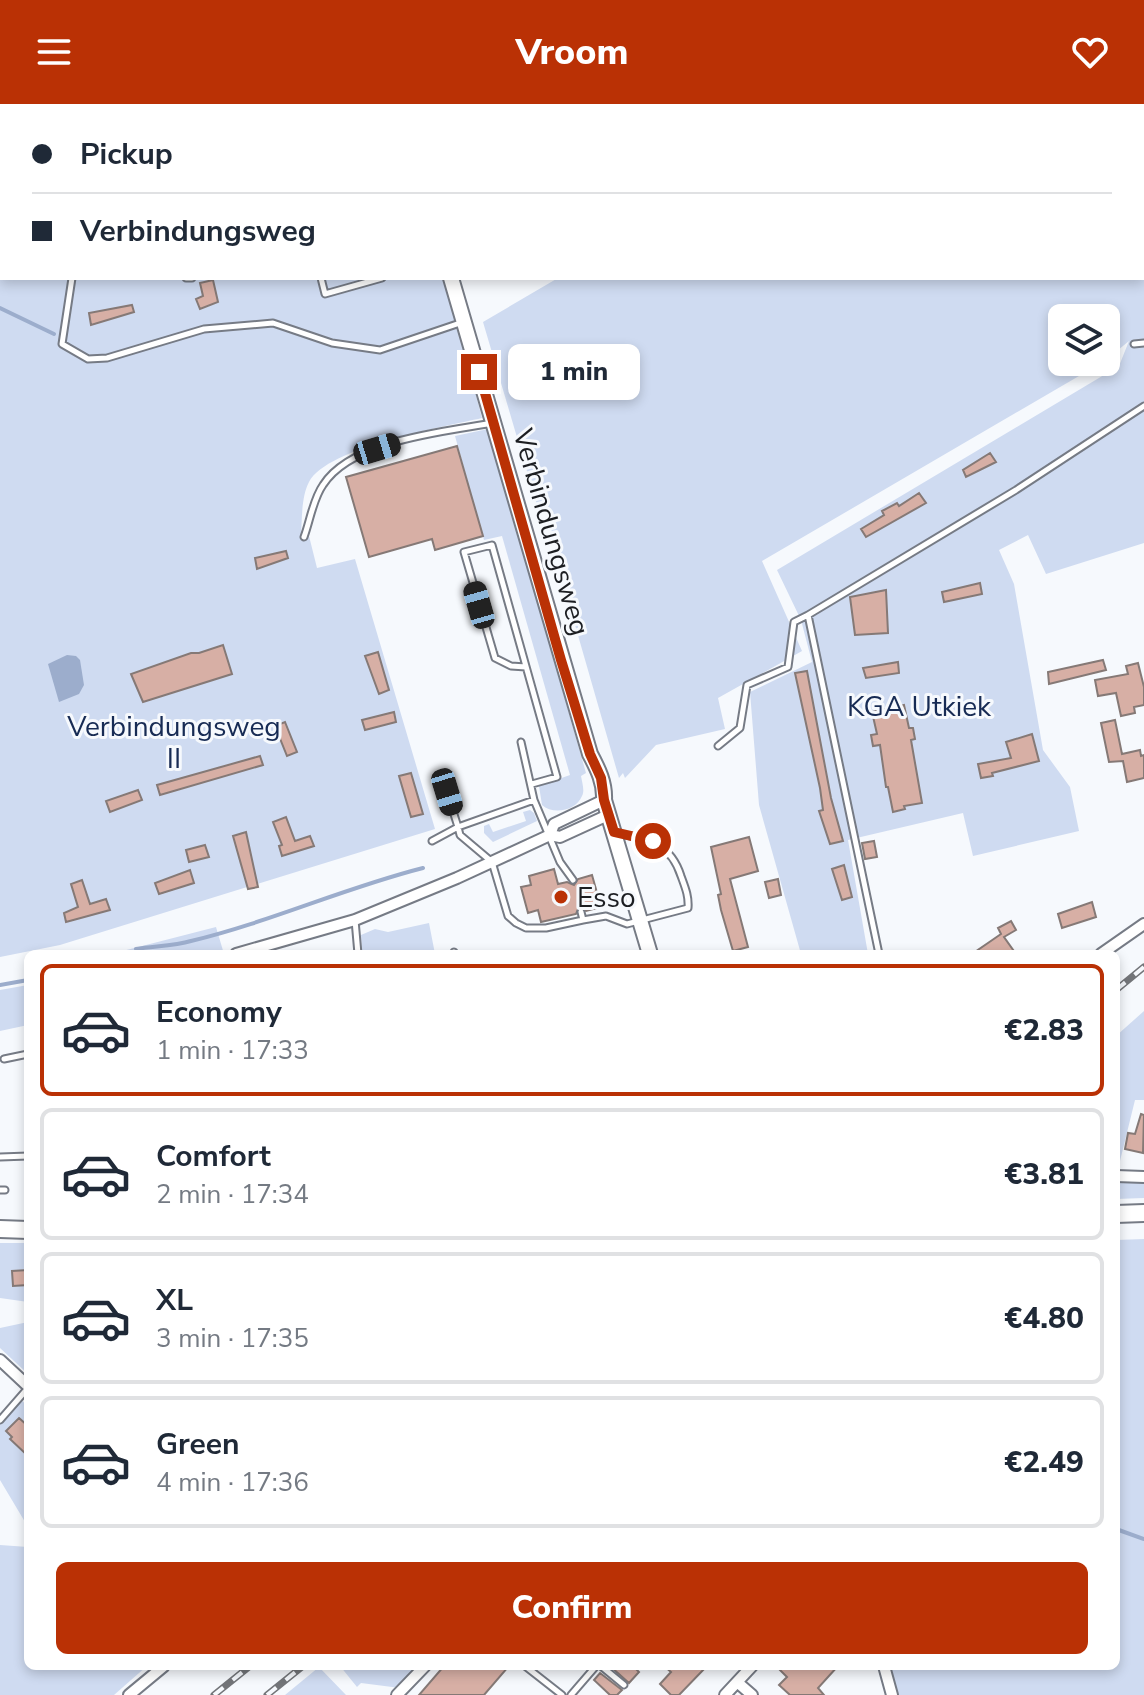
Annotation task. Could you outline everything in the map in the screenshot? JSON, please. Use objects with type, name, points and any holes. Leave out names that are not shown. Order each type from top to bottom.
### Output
[{"type":"main road","name":"Verbindungsweg","points":[[452,280],[590,754],[597,791],[614,832],[634,923],[648,950]]},
{"type":"main road","points":[[1120,1214],[1144,1213]]},
{"type":"main road","points":[[0,1229],[24,1230]]},
{"type":"street","points":[[253,950],[355,920],[472,872],[550,835],[554,824],[606,807]]},
{"type":"street","points":[[1107,950],[1144,924]]},
{"type":"street","points":[[1120,1176],[1144,1177]]},
{"type":"street","points":[[0,1360],[24,1383]]},
{"type":"street","points":[[129,1695],[159,1670]]},
{"type":"street","points":[[397,1695],[421,1670]]},
{"type":"street","points":[[725,1695],[748,1670]]},
{"type":"street","points":[[885,1670],[892,1695]]},
{"type":"street","points":[[737,1682],[752,1695]]},
{"type":"lane","points":[[72,280],[62,344],[88,359],[107,358],[204,329],[273,323],[332,343],[380,350],[464,322]]},
{"type":"lane","points":[[322,280],[325,294],[375,280]]},
{"type":"lane","points":[[1134,344],[1144,343]]},
{"type":"lane","points":[[718,746],[740,728],[747,685],[788,667],[794,622],[1016,490],[1144,406]]},
{"type":"lane","points":[[304,537],[321,488],[328,478],[358,455],[433,434],[494,423]]},
{"type":"lane","points":[[526,667],[511,666],[495,658],[464,552],[492,545],[557,777],[532,784]]},
{"type":"lane","points":[[808,615],[878,950]]},
{"type":"lane","points":[[521,742],[534,800],[560,862],[573,880]]},
{"type":"lane","points":[[447,792],[460,835],[492,862],[508,916],[526,928],[546,928],[608,917],[634,923],[688,908],[689,898],[675,859],[653,841],[614,832]]},
{"type":"lane","points":[[432,841],[458,827],[534,800]]},
{"type":"lane","points":[[581,912],[583,920]]},
{"type":"lane","points":[[355,920],[358,950]]},
{"type":"lane","points":[[4,1059],[24,1055]]},
{"type":"lane","points":[[0,1157],[24,1156]]},
{"type":"lane","points":[[0,1420],[24,1392]]},
{"type":"lane","points":[[530,1670],[562,1695]]},
{"type":"lane","points":[[571,1695],[595,1670]]},
{"type":"lane","points":[[604,1670],[624,1685]]},
{"type":"green space","name":"Verbindungsweg II","points":[[0,280],[446,280],[482,418],[388,440],[339,458],[320,470],[309,482],[305,495],[301,537],[309,536],[317,568],[355,559],[435,829],[60,945],[0,957]]},
{"type":"green space","name":"KGA Utkiek","points":[[555,280],[1144,280],[1144,543],[1046,574],[1028,535],[999,550],[1014,584],[1043,750],[1070,787],[1079,831],[973,856],[963,813],[848,840],[867,950],[800,950],[759,805],[750,692],[812,662],[801,620],[777,570],[1102,376],[1120,376],[1120,364],[1129,341],[1120,348],[1120,304],[1048,304],[1048,376],[1079,376],[762,561],[802,651],[718,698],[725,729],[656,745],[625,778],[623,773],[619,778],[546,512],[539,512],[483,322]]},
{"type":"green space","points":[[488,429],[586,773],[581,776],[582,796],[575,805],[564,810],[552,810],[542,805],[539,786],[570,775],[502,536],[484,540],[455,436]]},
{"type":"green space","points":[[530,810],[537,821],[493,842],[484,833],[484,826],[489,824],[493,832],[526,821],[523,812]]},
{"type":"green space","points":[[429,923],[434,950],[362,950],[361,935],[375,929],[388,932]]},
{"type":"green space","points":[[216,927],[223,950],[127,950]]},
{"type":"green space","points":[[24,986],[24,1026],[0,1031],[0,990]]},
{"type":"green space","points":[[1144,1011],[1144,1100],[1135,1100],[1120,1161],[1120,1032]]},
{"type":"green space","points":[[1120,1182],[1144,1183],[1144,1198],[1120,1199]]},
{"type":"green space","points":[[1144,1239],[1144,1695],[897,1695],[890,1670],[1120,1670],[1120,1240]]},
{"type":"green space","points":[[0,1243],[24,1243],[24,1301],[0,1298]]},
{"type":"green space","points":[[24,1323],[24,1370],[0,1348],[0,1328]]},
{"type":"green space","points":[[21,1400],[24,1403],[24,1520],[0,1480],[0,1423]]},
{"type":"green space","points":[[0,1545],[24,1547],[24,1670],[142,1670],[114,1695],[0,1695]]},
{"type":"green space","points":[[315,1670],[322,1670],[346,1695],[285,1695]]},
{"type":"green space","points":[[343,1670],[416,1670],[400,1688],[361,1683],[357,1687]]},
{"type":"shaded area","points":[[67,655],[80,660],[84,685],[79,694],[59,702],[48,664]]},
{"type":"building","points":[[213,280],[218,302],[200,309],[196,299],[203,296],[200,283]]},
{"type":"building","points":[[132,305],[134,312],[91,325],[89,313]]},
{"type":"building","points":[[457,446],[483,536],[435,550],[432,539],[369,557],[346,477]]},
{"type":"building","points":[[990,453],[996,462],[966,477],[963,470]]},
{"type":"building","points":[[919,493],[926,503],[866,537],[861,529],[884,515],[882,511],[897,503],[899,506]]},
{"type":"building","points":[[286,551],[288,558],[257,569],[255,558]]},
{"type":"building","points":[[980,583],[982,594],[944,602],[942,592]]},
{"type":"building","points":[[886,590],[888,633],[855,635],[850,597]]},
{"type":"building","points":[[223,645],[232,674],[143,702],[131,674]]},
{"type":"building","points":[[378,652],[389,690],[379,694],[365,656]]},
{"type":"building","points":[[1103,660],[1106,670],[1049,684],[1048,672]]},
{"type":"building","points":[[898,662],[899,673],[866,678],[863,668]]},
{"type":"building","points":[[1138,663],[1144,687],[1144,705],[1134,707],[1135,713],[1121,716],[1116,693],[1098,696],[1095,680],[1128,674],[1126,666]]},
{"type":"building","points":[[807,671],[831,798],[843,841],[830,844],[819,811],[823,810],[820,788],[795,673]]},
{"type":"building","points":[[904,705],[909,728],[913,728],[915,739],[911,740],[922,803],[904,806],[905,809],[893,812],[880,745],[873,746],[871,735],[877,734],[872,712]]},
{"type":"building","points":[[394,712],[396,722],[365,730],[362,720]]},
{"type":"building","points":[[1115,720],[1122,754],[1140,750],[1141,756],[1144,755],[1144,778],[1127,782],[1123,761],[1109,762],[1101,723]]},
{"type":"building","points":[[285,722],[297,752],[287,756],[275,726]]},
{"type":"building","points":[[1032,734],[1039,761],[981,778],[978,764],[1011,758],[1006,742]]},
{"type":"building","points":[[260,756],[263,765],[160,795],[157,785]]},
{"type":"building","points":[[411,773],[423,814],[411,817],[399,776]]},
{"type":"building","points":[[138,790],[142,800],[110,812],[106,801]]},
{"type":"building","points":[[286,817],[295,841],[310,836],[314,846],[282,856],[279,846],[282,845],[273,822]]},
{"type":"building","points":[[246,832],[258,887],[248,889],[233,836]]},
{"type":"building","points":[[749,837],[758,871],[730,879],[748,947],[733,950],[721,910],[718,895],[721,894],[711,847]]},
{"type":"building","points":[[874,841],[877,857],[865,859],[862,843]]},
{"type":"building","points":[[205,845],[209,857],[189,862],[186,850]]},
{"type":"building","points":[[844,865],[852,897],[842,900],[832,869]]},
{"type":"building","name":"Esso","points":[[554,869],[558,884],[567,882],[574,885],[578,879],[592,875],[601,907],[586,911],[579,907],[576,914],[541,922],[538,910],[528,913],[521,887],[531,885],[529,876]]},
{"type":"building","points":[[190,870],[194,883],[159,894],[155,883]]},
{"type":"building","points":[[778,879],[781,895],[769,898],[765,882]]},
{"type":"building","points":[[82,880],[90,904],[106,899],[110,910],[66,922],[64,913],[78,907],[71,884]]},
{"type":"building","points":[[1092,902],[1096,917],[1062,928],[1058,914]]},
{"type":"building","points":[[1011,921],[1016,930],[1004,937],[1013,950],[978,950],[1001,934],[998,928]]},
{"type":"building","points":[[1141,1114],[1144,1115],[1143,1153],[1125,1149],[1128,1133],[1135,1134]]},
{"type":"building","points":[[24,1270],[24,1285],[13,1286],[12,1271]]},
{"type":"building","points":[[19,1418],[24,1422],[24,1452],[10,1439],[12,1437],[6,1431]]},
{"type":"building","points":[[441,1670],[506,1670],[484,1695],[419,1695]]},
{"type":"building","points":[[614,1670],[637,1670],[639,1672],[629,1683]]},
{"type":"building","points":[[669,1670],[703,1670],[679,1695],[671,1695],[660,1684],[671,1672]]},
{"type":"building","points":[[780,1670],[834,1670],[818,1688],[824,1695],[790,1695],[779,1685],[787,1677]]},
{"type":"building","points":[[600,1673],[622,1690],[617,1695],[610,1695],[594,1680]]},
{"type":"waterway","points":[[0,308],[54,334]]},
{"type":"waterway","points":[[136,949],[178,944],[220,933],[423,868]]},
{"type":"waterway","points":[[0,985],[24,981]]},
{"type":"waterway","points":[[1120,1530],[1144,1539]]},
{"type":"railway","points":[[1120,987],[1144,967]]},
{"type":"railway","points":[[214,1695],[245,1670]]},
{"type":"railway","points":[[267,1695],[298,1670]]},
{"type":"place","name":"Esso","points":[[561,897]]},
{"type":"route","points":[[479,372],[561,660],[590,754],[605,790],[604,800],[614,832],[653,841]]}]
